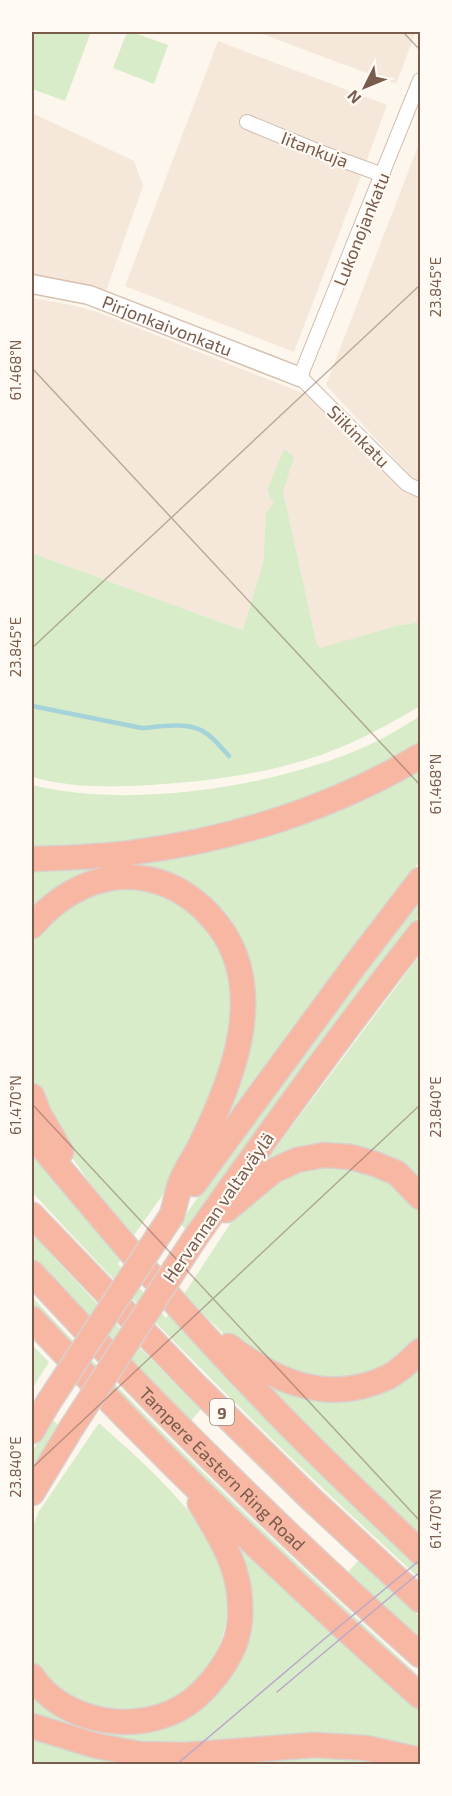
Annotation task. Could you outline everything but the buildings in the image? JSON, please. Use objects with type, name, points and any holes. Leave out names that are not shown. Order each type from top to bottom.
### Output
[{"type":"highway","points":[[32,859],[136,852],[193,842],[250,828],[310,808],[362,786],[420,756]]},
{"type":"highway","points":[[32,926],[44,912],[63,897],[84,885],[105,879],[145,878],[163,882],[185,893],[201,906],[225,934],[235,953],[240,971],[243,1001],[235,1053],[228,1081],[181,1183],[172,1215]]},
{"type":"highway","name":"Hervannan valtaväylä","points":[[32,1431],[40,1411],[172,1215],[420,880]]},
{"type":"highway","name":"Hervannan valtaväylä","points":[[32,1493],[72,1427],[196,1237],[357,1013],[420,933]]},
{"type":"highway","points":[[32,1096],[56,1145],[111,1230]]},
{"type":"highway","points":[[32,1135],[111,1230],[265,1401],[420,1552]]},
{"type":"highway","points":[[196,1237],[273,1171],[297,1160],[324,1155],[351,1157],[397,1173],[420,1197]]},
{"type":"highway","name":"9","points":[[32,1215],[198,1388],[311,1499],[420,1600]]},
{"type":"highway","name":"Tampere Eastern Ring Road","points":[[32,1273],[180,1427],[283,1528],[420,1655]]},
{"type":"highway","points":[[184,1312],[267,1373],[314,1389],[350,1388],[373,1383],[390,1376],[420,1351]]},
{"type":"highway","points":[[32,1319],[184,1475],[420,1696]]},
{"type":"highway","points":[[32,1328],[53,1342]]},
{"type":"highway","points":[[32,1676],[57,1702],[75,1712],[124,1722],[158,1716],[187,1704],[206,1687],[221,1668],[233,1647],[239,1623],[238,1581],[219,1534],[184,1475]]},
{"type":"highway","points":[[32,1726],[97,1746],[140,1754],[185,1755],[314,1744],[366,1748],[420,1760]]},
{"type":"street","name":"Lukonojankatu","points":[[300,377],[420,80]]},
{"type":"street","name":"Iitankuja","points":[[247,122],[382,175]]},
{"type":"street","name":"Pirjonkaivonkatu","points":[[32,284],[89,295],[300,377]]},
{"type":"street","name":"Siikinkatu","points":[[300,377],[407,484],[420,490]]},
{"type":"shaded area","points":[[257,32],[416,32],[396,84]]},
{"type":"shaded area","points":[[218,41],[387,105],[294,352],[125,286]]},
{"type":"shaded area","points":[[32,113],[134,161],[143,186],[105,294],[32,276]]},
{"type":"shaded area","points":[[420,141],[420,480],[414,480],[326,385]]},
{"type":"shaded area","points":[[32,298],[97,312],[313,397],[402,490],[420,497],[420,622],[396,626],[320,649],[317,645],[283,491],[283,452],[267,490],[273,503],[266,513],[263,563],[243,629],[32,553]]},
{"type":"green space","points":[[32,32],[91,32],[65,101],[32,89]]},
{"type":"green space","points":[[127,32],[168,45],[154,84],[113,68]]},
{"type":"green space","points":[[285,450],[294,458],[283,491],[317,645],[320,648],[396,626],[420,622],[420,706],[395,721],[327,753],[253,773],[202,781],[120,786],[75,785],[32,777],[32,553],[243,629],[263,563],[266,513],[273,503],[267,490]]},
{"type":"green space","points":[[420,716],[420,743],[360,776],[270,812],[189,833],[111,844],[32,850],[32,785],[70,792],[112,795],[198,791],[241,784],[323,763],[360,749]]},
{"type":"green space","points":[[420,763],[420,861],[219,1127],[244,949],[147,870],[32,912],[32,866],[106,862]]},
{"type":"green space","points":[[129,885],[171,895],[207,921],[236,987],[230,1043],[183,1163],[134,1235],[95,1191],[68,1151],[46,1113],[32,1080],[32,940],[38,928],[86,893]]},
{"type":"green space","points":[[420,895],[420,915],[187,1231],[180,1223],[202,1191]]},
{"type":"green space","points":[[420,955],[420,1185],[387,1159],[260,1169]]},
{"type":"green space","points":[[32,1148],[123,1256],[118,1264],[166,1318],[171,1311],[420,1562],[420,1579],[222,1390],[32,1192]]},
{"type":"green space","points":[[326,1162],[378,1171],[420,1208],[420,1336],[399,1359],[371,1376],[340,1383],[286,1374],[227,1337],[184,1294],[234,1218],[275,1180]]},
{"type":"green space","points":[[32,1234],[117,1325],[201,1409],[190,1422],[32,1258]]},
{"type":"green space","points":[[32,1297],[222,1491],[420,1677],[420,1688],[339,1613],[32,1309]]},
{"type":"green space","points":[[32,1345],[49,1362],[32,1389]]},
{"type":"green space","points":[[420,1361],[420,1540],[243,1368],[288,1391]]},
{"type":"green space","points":[[52,1419],[60,1427],[32,1474],[32,1452]]},
{"type":"green space","points":[[99,1423],[150,1469],[183,1505],[211,1543],[220,1562],[225,1582],[226,1621],[222,1640],[214,1657],[189,1687],[163,1703],[138,1711],[84,1705],[51,1684],[32,1663],[32,1529],[39,1511]]},
{"type":"green space","points":[[229,1532],[420,1711],[420,1751],[161,1748],[32,1719],[32,1690],[121,1731],[233,1668]]},
{"type":"green space","points":[[359,1560],[420,1617],[420,1640],[347,1573]]},
{"type":"green space","points":[[32,1736],[146,1764],[32,1764]]},
{"type":"green space","points":[[312,1753],[403,1764],[174,1764]]},
{"type":"waterway","points":[[32,706],[142,728],[177,725],[195,728],[202,730],[215,740],[229,756]]},
{"type":"tram line","points":[[177,1764],[420,1560]]},
{"type":"tram line","points":[[277,1692],[420,1572]]}]
